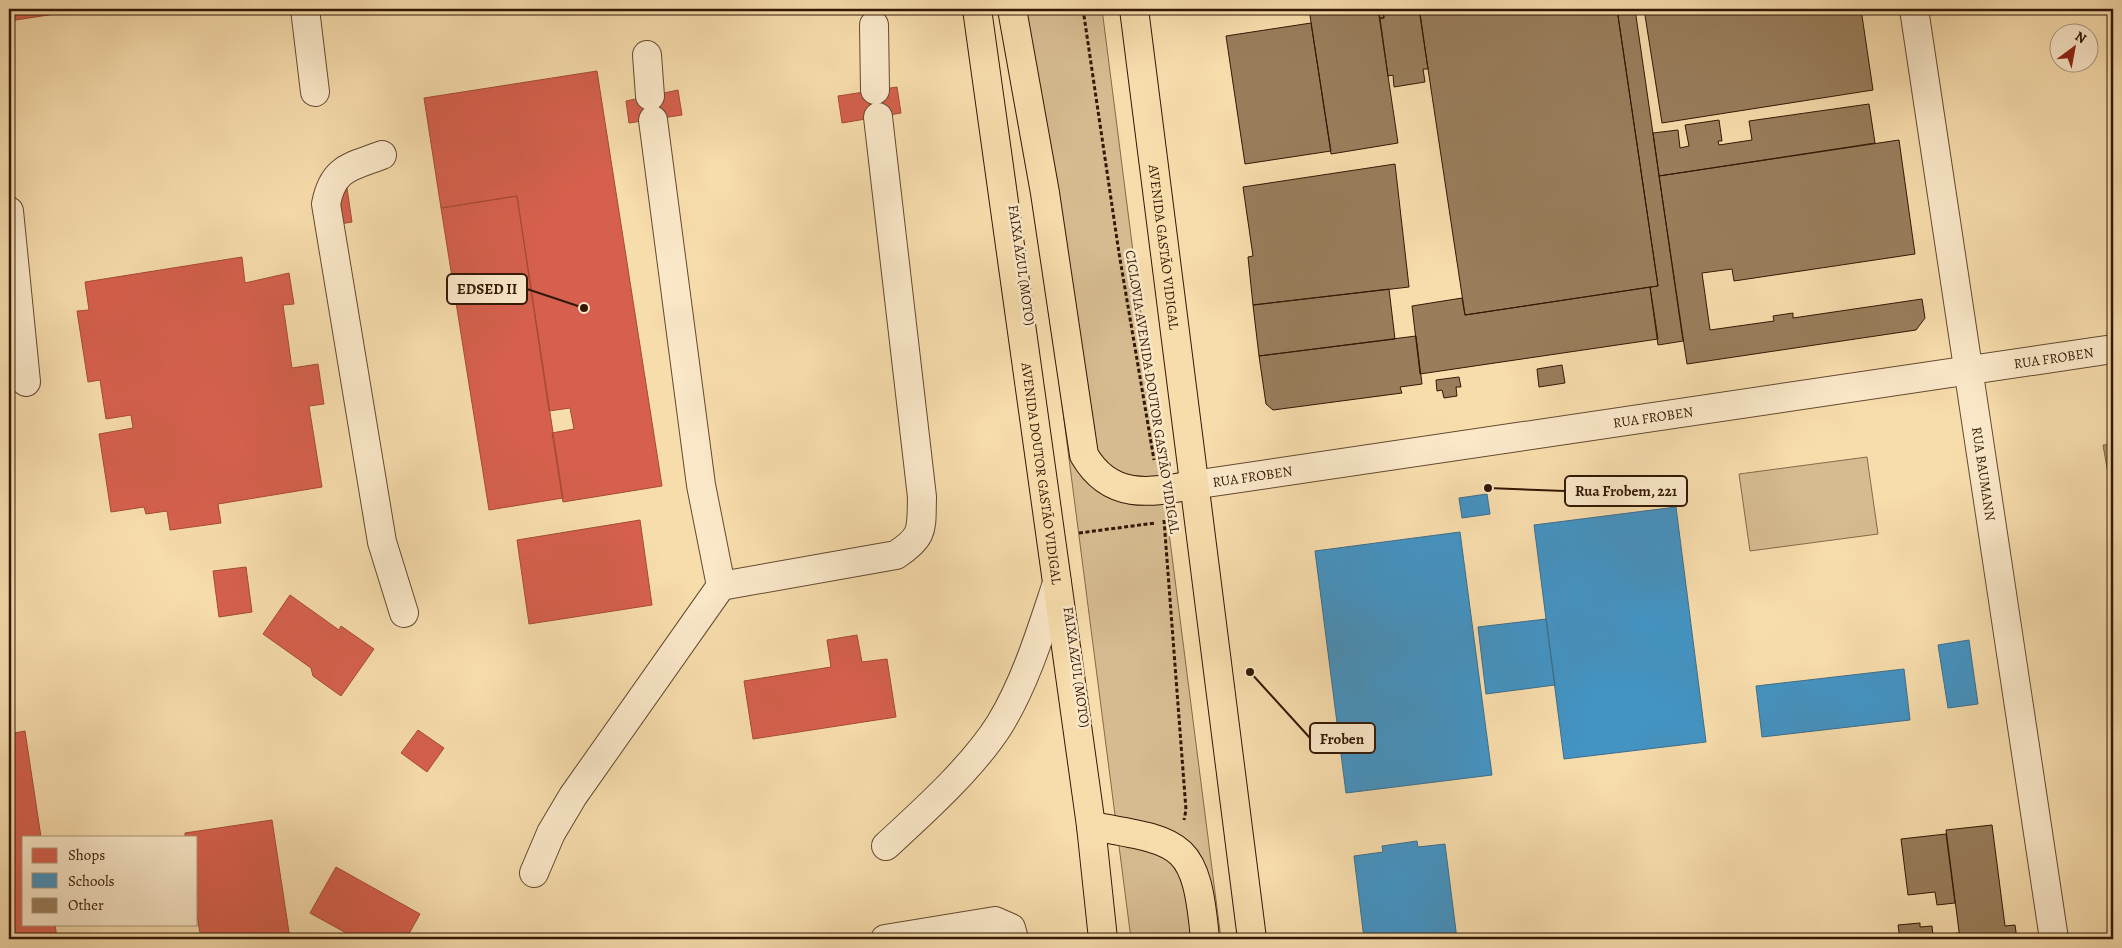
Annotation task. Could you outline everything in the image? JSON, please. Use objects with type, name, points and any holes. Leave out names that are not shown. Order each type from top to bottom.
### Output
[{"type":"highway","name":"AVENIDA DOUTOR GASTÃO VIDIGAL","points":[[977,9],[1057,584],[1093,826],[1103,939]]},
{"type":"highway","points":[[1012,9],[1046,193],[1084,455],[1093,471],[1106,482],[1135,490],[1159,491],[1193,485],[1252,939]]},
{"type":"highway","name":"AVENIDA GASTÃO VIDIGAL","points":[[1134,9],[1193,485]]},
{"type":"highway","points":[[1093,826],[1155,838],[1178,848],[1186,856],[1197,882],[1205,939]]},
{"type":"street","points":[[305,9],[316,92]]},
{"type":"street","name":"FAIXA AZUL (MOTO)","points":[[984,9],[1002,118],[1084,723],[1093,826],[1108,939]]},
{"type":"street","name":"RUA BAUMANN","points":[[1914,9],[2054,939]]},
{"type":"street","points":[[874,26],[875,90]]},
{"type":"street","points":[[647,55],[652,108],[701,486],[721,586]]},
{"type":"street","points":[[534,874],[551,833],[573,796],[721,586],[896,556],[914,543],[921,528],[922,497],[878,117]]},
{"type":"street","points":[[382,155],[341,170],[333,179],[326,204],[382,542],[404,613]]},
{"type":"street","points":[[9,211],[26,382]]},
{"type":"street","name":"RUA FROBEN","points":[[1193,485],[2113,349]]},
{"type":"street","points":[[886,846],[927,807],[978,753],[999,725],[1037,642],[1057,584]]},
{"type":"street","points":[[885,939],[995,921],[1011,928],[1014,939]]},
{"type":"path","name":"CICLOVIA AVENIDA DOUTOR GASTÃO VIDIGAL","points":[[1082,9],[1119,253],[1165,522],[1186,810]]},
{"type":"path","points":[[1059,536],[1197,519]]},
{"type":"shaded area","points":[[1011,9],[1102,9],[1221,939],[1131,939]]},
{"type":"shaded area","points":[[2113,444],[2113,502],[2103,445]]},
{"type":"shaded area","points":[[1867,457],[1878,534],[1750,551],[1739,474]]},
{"type":"building: Shops","points":[[9,9],[88,9],[9,21]]},
{"type":"building: Shops","points":[[597,71],[662,486],[563,502],[552,433],[574,429],[570,408],[549,411],[517,196],[441,208],[424,98]]},
{"type":"building: Shops","points":[[897,87],[901,113],[842,123],[838,96]]},
{"type":"building: Shops","points":[[678,90],[682,115],[629,123],[626,101]]},
{"type":"building: Shops","points":[[347,188],[352,222],[340,224],[335,190]]},
{"type":"building: Shops","points":[[517,196],[563,498],[489,510],[441,208]]},
{"type":"building: Shops","points":[[242,257],[245,283],[289,273],[294,304],[283,305],[292,368],[318,364],[324,404],[309,406],[322,487],[218,504],[221,523],[170,530],[167,511],[146,514],[144,507],[111,512],[99,434],[133,428],[131,415],[106,419],[100,380],[88,382],[77,311],[89,310],[85,282]]},
{"type":"building: Shops","points":[[640,520],[652,605],[529,624],[517,540]]},
{"type":"building: Shops","points":[[246,567],[252,612],[219,617],[213,571]]},
{"type":"building: Shops","points":[[290,595],[339,630],[341,626],[374,649],[341,696],[313,676],[311,668],[263,634]]},
{"type":"building: Shops","points":[[857,635],[862,662],[887,659],[896,717],[753,739],[744,681],[831,667],[827,640]]},
{"type":"building: Shops","points":[[418,730],[444,748],[427,772],[401,753]]},
{"type":"building: Shops","points":[[25,731],[41,836],[22,836],[22,926],[55,926],[57,939],[9,939],[9,734]]},
{"type":"building: Shops","points":[[272,820],[290,939],[201,939],[198,922],[198,836],[185,836],[185,833]]},
{"type":"building: Shops","points":[[336,867],[420,914],[406,939],[357,939],[310,913]]},
{"type":"building: Schools","points":[[1487,494],[1490,514],[1462,518],[1459,498]]},
{"type":"building: Schools","points":[[1676,507],[1706,742],[1564,759],[1534,525]]},
{"type":"building: Schools","points":[[1460,532],[1492,775],[1346,793],[1315,551]]},
{"type":"building: Schools","points":[[1546,619],[1555,685],[1486,694],[1478,627]]},
{"type":"building: Schools","points":[[1969,640],[1978,704],[1948,708],[1938,645]]},
{"type":"building: Schools","points":[[1904,669],[1910,720],[1762,737],[1756,686]]},
{"type":"building: Schools","points":[[1417,841],[1418,847],[1445,844],[1457,939],[1364,939],[1354,856],[1383,852],[1382,846]]},
{"type":"building: Other","points":[[1309,9],[1378,9],[1398,143],[1331,154]]},
{"type":"building: Other","points":[[1378,9],[1383,9],[1384,18],[1380,18]]},
{"type":"building: Other","points":[[1383,9],[1414,9],[1415,14],[1420,13],[1428,69],[1423,69],[1425,82],[1394,87],[1393,75],[1388,76],[1380,18],[1384,18]]},
{"type":"building: Other","points":[[1419,9],[1617,9],[1658,286],[1465,315]]},
{"type":"building: Other","points":[[1617,9],[1635,9],[1683,341],[1658,345],[1650,287],[1658,286]]},
{"type":"building: Other","points":[[1644,9],[1861,9],[1873,90],[1662,123]]},
{"type":"building: Other","points":[[1311,23],[1331,151],[1245,164],[1226,36]]},
{"type":"building: Other","points":[[1869,104],[1875,143],[1659,176],[1653,133],[1678,130],[1680,148],[1689,146],[1685,125],[1719,120],[1722,141],[1718,141],[1719,145],[1752,140],[1749,121]]},
{"type":"building: Other","points":[[1899,140],[1915,254],[1734,281],[1732,269],[1702,273],[1710,330],[1774,321],[1773,316],[1793,313],[1793,318],[1922,299],[1925,318],[1916,330],[1687,364],[1659,176]]},
{"type":"building: Other","points":[[1395,164],[1409,287],[1253,305],[1248,257],[1253,256],[1243,187]]},
{"type":"building: Other","points":[[1650,287],[1658,339],[1420,374],[1412,306],[1462,298],[1465,315]]},
{"type":"building: Other","points":[[1389,289],[1395,339],[1259,356],[1253,305]]},
{"type":"building: Other","points":[[1416,336],[1422,384],[1400,387],[1402,393],[1273,410],[1266,404],[1259,356]]},
{"type":"building: Other","points":[[1562,365],[1565,383],[1539,387],[1537,369]]},
{"type":"building: Other","points":[[1459,377],[1461,387],[1456,387],[1457,396],[1444,398],[1442,390],[1437,391],[1436,380]]},
{"type":"building: Other","points":[[1992,825],[2005,926],[2015,925],[2017,939],[1960,939],[1946,830]]},
{"type":"building: Other","points":[[1946,834],[1955,903],[1937,905],[1935,892],[1908,895],[1901,839]]},
{"type":"building: Other","points":[[1920,923],[1920,927],[1932,926],[1933,936],[1959,933],[1960,939],[1900,939],[1898,925]]},
{"type":"place","name":"EDSED II","points":[[584,308]]},
{"type":"place","name":"Rua Frobem, 221","points":[[1488,488]]},
{"type":"place","name":"Froben","points":[[1250,672]]}]
